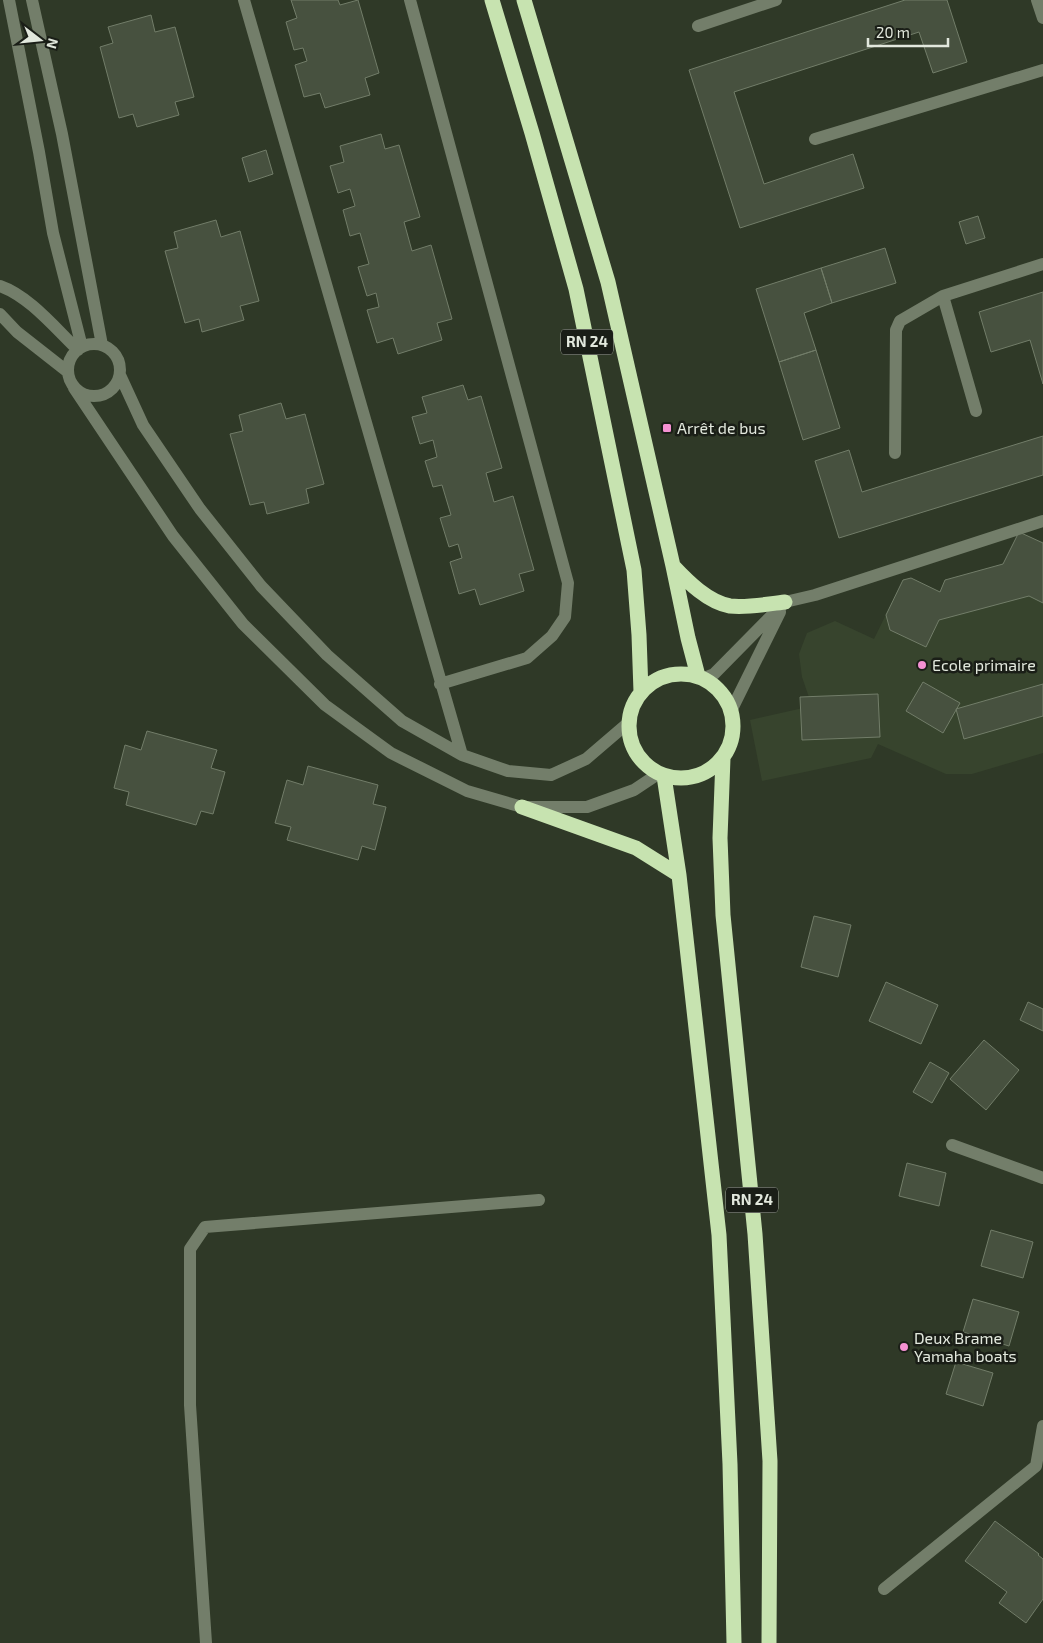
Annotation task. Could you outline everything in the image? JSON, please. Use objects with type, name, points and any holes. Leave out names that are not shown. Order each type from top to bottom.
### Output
[{"type":"highway","name":"RN 24","points":[[492,0],[576,290],[634,570],[641,692]]},
{"type":"highway","name":"RN 24","points":[[524,0],[608,282],[688,638],[701,677]]},
{"type":"highway","points":[[673,566],[689,583],[701,592],[729,606],[754,606],[785,602]]},
{"type":"highway","points":[[682,673],[701,677],[721,692],[731,711],[734,727],[731,743],[723,758],[711,769],[696,777],[680,779],[661,775],[645,765],[635,753],[629,738],[628,723],[634,701],[653,681],[667,675],[682,673]]},
{"type":"highway","name":"RN 24","points":[[723,758],[720,838],[723,914],[755,1234],[770,1460],[768,1643]]},
{"type":"highway","name":"RN 24","points":[[661,775],[679,875],[719,1235],[730,1464],[734,1643]]},
{"type":"highway","points":[[522,807],[636,848],[679,875]]},
{"type":"street","points":[[9,0],[53,234],[80,349]]},
{"type":"street","points":[[32,0],[62,134],[102,346]]},
{"type":"street","points":[[244,0],[462,755]]},
{"type":"street","points":[[410,0],[568,583],[565,617],[552,636],[527,658],[440,684]]},
{"type":"street","points":[[698,26],[776,0]]},
{"type":"street","points":[[1037,0],[1043,18]]},
{"type":"street","points":[[815,139],[1043,70]]},
{"type":"street","points":[[895,453],[896,330],[900,321],[943,296],[1043,264]]},
{"type":"street","points":[[0,286],[12,290],[80,349]]},
{"type":"street","points":[[943,296],[976,411]]},
{"type":"street","points":[[0,314],[17,332],[68,372]]},
{"type":"street","points":[[628,723],[586,759],[551,775],[508,771],[462,755],[402,721],[326,655],[261,586],[200,509],[144,425],[120,375],[118,360],[109,349],[102,346],[88,345],[72,356],[68,372],[70,381],[172,536],[243,624],[325,705],[391,753],[466,792],[522,807],[587,806],[634,790],[661,775]]},
{"type":"street","points":[[74,388],[88,396],[97,397],[112,390],[120,375]]},
{"type":"street","points":[[701,677],[714,674],[785,602],[816,595],[1043,521]]},
{"type":"street","points":[[731,711],[785,602]]},
{"type":"street","points":[[952,1145],[1043,1178]]},
{"type":"street","points":[[206,1643],[190,1405],[190,1249],[205,1228],[539,1200]]},
{"type":"street","points":[[884,1589],[1036,1466],[1043,1426]]},
{"type":"shaded area","name":"Ecole primaire","points":[[1043,541],[1043,753],[972,774],[946,774],[878,744],[871,758],[762,781],[750,720],[812,706],[802,677],[799,654],[807,633],[835,621],[874,639],[897,592],[939,608],[997,585],[1012,549]]},
{"type":"building","points":[[291,0],[338,0],[340,5],[358,0],[379,73],[365,78],[370,95],[325,108],[320,93],[304,97],[295,65],[307,61],[303,48],[294,50],[286,22],[297,18]]},
{"type":"building","points":[[905,0],[947,0],[967,62],[933,73],[919,32],[734,92],[764,184],[853,154],[864,188],[740,228],[689,70]]},
{"type":"building","points":[[151,15],[155,32],[175,27],[194,97],[175,102],[179,115],[137,127],[133,114],[119,118],[100,47],[113,43],[108,27]]},
{"type":"building","points":[[381,134],[385,149],[399,145],[420,217],[404,222],[412,251],[431,245],[452,319],[437,323],[442,340],[398,354],[393,338],[377,343],[367,310],[379,307],[376,293],[367,296],[358,267],[369,264],[360,233],[350,236],[343,210],[355,206],[350,189],[338,193],[330,166],[344,162],[340,146]]},
{"type":"building","points":[[266,150],[273,174],[249,182],[242,158]]},
{"type":"building","points":[[978,216],[985,238],[966,244],[959,222]]},
{"type":"building","points":[[216,220],[221,237],[240,231],[259,301],[240,306],[244,320],[202,332],[199,319],[185,323],[165,251],[178,248],[174,232]]},
{"type":"building","points":[[885,248],[896,283],[832,303],[821,268]]},
{"type":"building","points":[[821,268],[832,303],[804,313],[816,350],[779,362],[756,289]]},
{"type":"building","points":[[1043,292],[1043,384],[1030,340],[991,352],[979,312]]},
{"type":"building","points":[[816,350],[840,428],[803,440],[779,362]]},
{"type":"building","points":[[463,385],[468,400],[481,396],[502,468],[486,473],[494,502],[513,496],[534,570],[519,574],[524,591],[480,605],[475,589],[459,594],[450,562],[462,558],[458,544],[449,547],[440,518],[451,515],[442,485],[433,487],[425,461],[437,457],[433,440],[420,444],[412,417],[427,413],[422,397]]},
{"type":"building","points":[[281,403],[286,419],[305,414],[324,484],[306,489],[309,503],[267,514],[264,502],[250,505],[230,434],[243,431],[239,415]]},
{"type":"building","points":[[1043,436],[1043,475],[839,538],[815,461],[849,450],[862,492]]},
{"type":"building","points":[[1019,532],[1043,543],[1043,603],[1029,596],[939,620],[926,647],[890,630],[886,615],[903,580],[911,578],[940,592],[945,580],[1003,564]]},
{"type":"building","points":[[923,682],[960,703],[943,733],[906,711]]},
{"type":"building","points":[[1043,684],[1043,716],[964,739],[956,709]]},
{"type":"building","points":[[878,694],[880,737],[802,740],[800,697]]},
{"type":"building","points":[[147,731],[217,750],[211,768],[225,772],[213,814],[201,811],[196,825],[126,805],[129,792],[114,788],[125,745],[141,750]]},
{"type":"building","points":[[308,766],[378,785],[373,804],[386,807],[375,850],[362,846],[358,860],[287,840],[291,827],[275,823],[287,780],[303,785]]},
{"type":"building","points":[[814,916],[851,925],[838,977],[801,967]]},
{"type":"building","points":[[886,982],[938,1005],[921,1044],[869,1021]]},
{"type":"building","points":[[1028,1002],[1043,1009],[1043,1031],[1020,1020]]},
{"type":"building","points":[[984,1040],[1019,1070],[986,1110],[950,1079]]},
{"type":"building","points":[[930,1062],[949,1073],[932,1103],[913,1092]]},
{"type":"building","points":[[907,1163],[946,1173],[939,1206],[899,1196]]},
{"type":"building","points":[[991,1230],[1033,1242],[1023,1278],[981,1266]]},
{"type":"building","points":[[973,1299],[1019,1312],[1009,1346],[963,1332]]},
{"type":"building","points":[[956,1362],[993,1373],[983,1406],[946,1394]]},
{"type":"building","points":[[995,1521],[1043,1559],[1043,1599],[1026,1623],[999,1603],[1007,1592],[965,1561]]},
{"type":"place","name":"Arrêt de bus","points":[[667,428]]},
{"type":"place","name":"Ecole primaire","points":[[922,665]]},
{"type":"place","name":"Deux Brame Yamaha boats","points":[[904,1347]]}]
